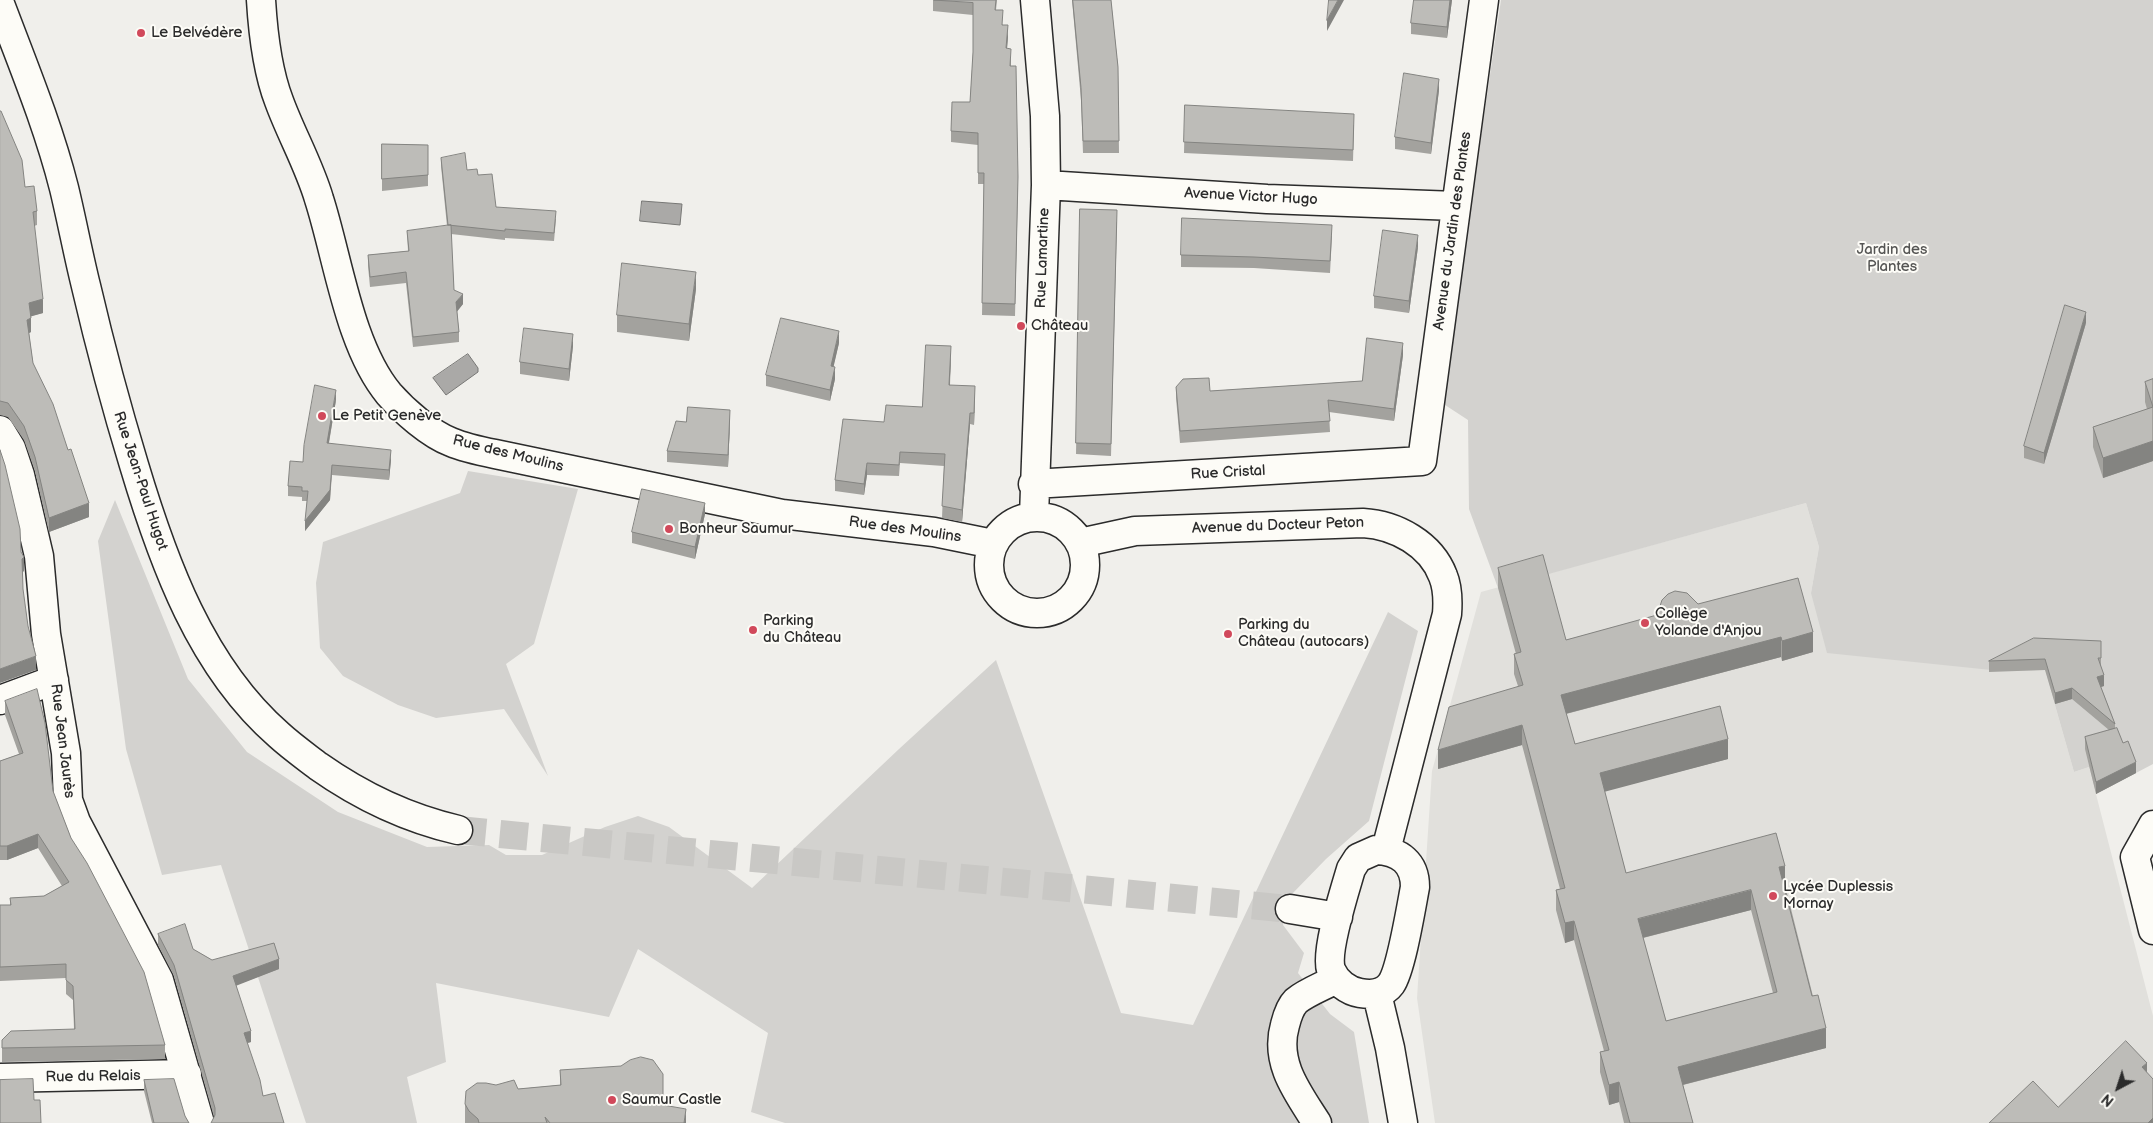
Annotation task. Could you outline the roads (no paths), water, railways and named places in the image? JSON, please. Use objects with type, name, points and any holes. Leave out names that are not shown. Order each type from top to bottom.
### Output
[{"type":"street","name":"Rue des Moulins","points":[[261,0],[270,72],[319,197],[357,335],[372,369],[388,393],[407,413],[449,442],[486,452],[782,514],[934,532],[993,544]]},
{"type":"street","name":"Rue Lamartine","points":[[1034,516],[1046,185],[1044,116],[1035,0]]},
{"type":"street","name":"Avenue du Jardin des Plantes","points":[[1422,461],[1484,0]]},
{"type":"street","name":"Rue Jean-Paul Hugot","points":[[0,4],[55,157],[118,411],[151,522],[178,591],[196,626],[219,665],[246,701],[278,735],[307,758],[342,783],[390,808],[425,822],[458,830]]},
{"type":"street","name":"Avenue Victor Hugo","points":[[1046,185],[1267,199],[1456,206]]},
{"type":"street","name":"Rue Jean Jaurès","points":[[0,430],[11,448],[20,475],[39,556],[46,634],[66,753],[68,800],[76,822],[158,980],[200,1123]]},
{"type":"street","name":"Rue Cristal","points":[[1034,484],[1422,461]]},
{"type":"street","points":[[1034,516],[1050,518],[1066,526],[1080,543],[1085,566],[1080,588],[1064,605],[1042,613],[1031,613],[1010,605],[995,588],[989,566],[993,544],[1006,528],[1014,522],[1034,516]]},
{"type":"street","name":"Avenue du Docteur Peton","points":[[1080,543],[1135,531],[1363,523],[1388,527],[1402,533],[1428,552],[1438,564],[1444,577],[1447,588],[1447,614],[1386,850]]},
{"type":"street","points":[[0,700],[54,680]]},
{"type":"street","points":[[2153,825],[2135,857],[2153,930]]},
{"type":"street","points":[[1376,850],[1386,850],[1400,856],[1411,867],[1415,877],[1415,887],[1396,975],[1386,989],[1377,994],[1355,992],[1344,987],[1336,978],[1330,962],[1338,917],[1351,869],[1358,858],[1376,850]]},
{"type":"street","points":[[1290,909],[1338,917]]},
{"type":"street","points":[[1317,1123],[1285,1069],[1281,1049],[1282,1035],[1288,1015],[1296,1002],[1336,978]]},
{"type":"street","points":[[1377,994],[1390,1048],[1403,1123]]},
{"type":"street","name":"Rue du Relais","points":[[0,1078],[187,1074]]},
{"type":"tunnel","points":[[458,830],[1290,909]]},
{"type":"place","name":"Le Belvédère","points":[[141,33]]},
{"type":"place","name":"Château","points":[[1021,326]]},
{"type":"place","name":"Le Petit Genève","points":[[322,416]]},
{"type":"place","name":"Bonheur Saumur","points":[[669,529]]},
{"type":"place","name":"Collège Yolande d'Anjou","points":[[1645,623]]},
{"type":"place","name":"Parking du Château","points":[[753,630]]},
{"type":"place","name":"Parking du Château (autocars)","points":[[1228,634]]},
{"type":"place","name":"Lycée Duplessis Mornay","points":[[1773,896]]},
{"type":"place","name":"Saumur Castle","points":[[612,1100]]},
{"type":"park label","name":"Jardin des Plantes","points":[[1892,258]]}]
